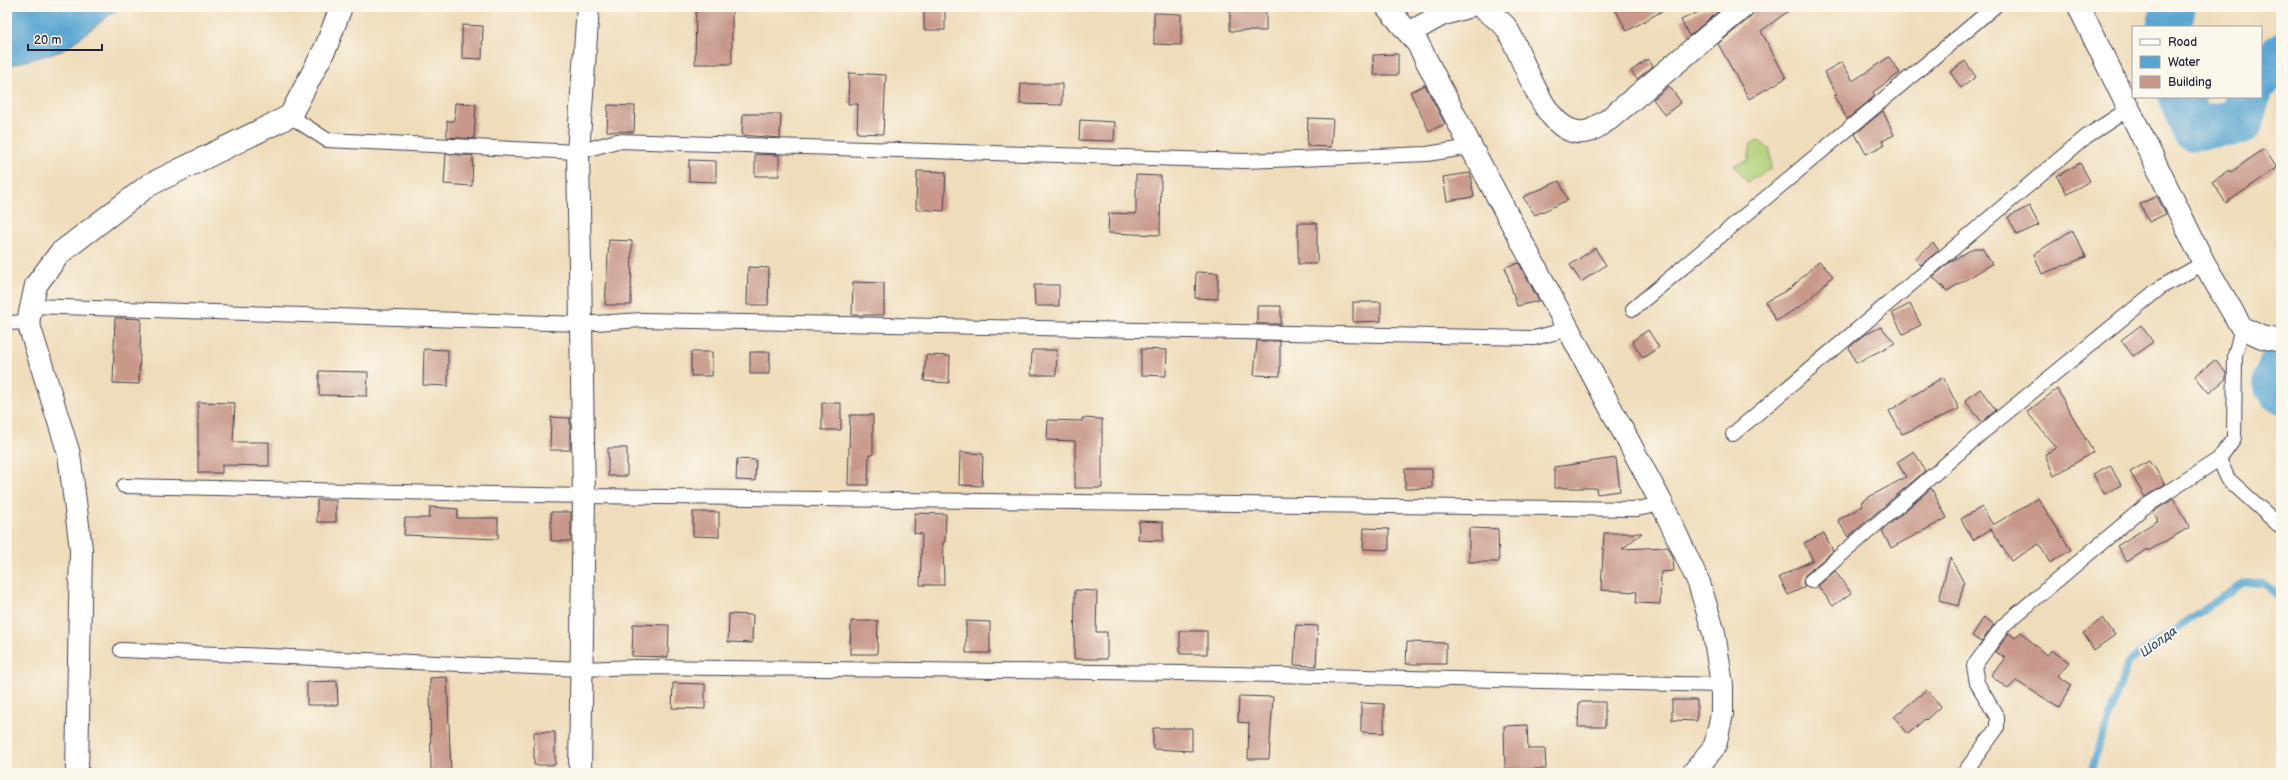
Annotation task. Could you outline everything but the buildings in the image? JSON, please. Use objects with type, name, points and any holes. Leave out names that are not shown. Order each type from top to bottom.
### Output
[{"type":"street","points":[[77,773],[80,549],[69,454],[22,317],[36,285],[60,254],[149,185],[290,116],[326,47],[341,7]]},
{"type":"street","points":[[580,773],[584,496],[578,152],[588,7]]},
{"type":"street","points":[[1387,7],[1418,44],[1471,147],[1662,504],[1699,583],[1714,633],[1722,685],[1722,714],[1715,746],[1692,773]]},
{"type":"street","points":[[1409,34],[1441,15],[1467,7]]},
{"type":"street","points":[[1493,11],[1504,25],[1541,102],[1557,121],[1572,131],[1589,131],[1608,120],[1744,7]]},
{"type":"street","points":[[2080,7],[2204,263],[2242,328],[2272,339]]},
{"type":"lane","points":[[1632,309],[1994,7]]},
{"type":"lane","points":[[1733,434],[2087,136],[2130,108]]},
{"type":"lane","points":[[290,116],[327,140],[578,152],[616,141],[1245,161],[1427,154],[1471,147]]},
{"type":"lane","points":[[1811,581],[1984,431],[2161,287],[2204,263]]},
{"type":"lane","points":[[22,317],[580,324],[642,320],[1534,338],[1569,329]]},
{"type":"lane","points":[[1964,773],[1997,728],[1997,717],[1977,683],[1974,666],[2004,625],[2143,508],[2219,459],[2234,438],[2235,355],[2242,328]]},
{"type":"lane","points":[[2219,459],[2228,479],[2281,527]]},
{"type":"lane","points":[[124,486],[584,496],[1621,508],[1637,508],[1662,504]]},
{"type":"lane","points":[[120,650],[582,669],[637,667],[1182,673],[1722,685]]},
{"type":"green space","points":[[1757,140],[1770,149],[1771,169],[1747,182],[1734,165],[1748,161],[1751,144]]},
{"type":"water","points":[[7,7],[121,7],[62,51],[7,66]]},
{"type":"waterway","name":"Шолда","points":[[2169,26],[2173,7]]},
{"type":"waterway","name":"Шолда","points":[[2262,75],[2281,55]]},
{"type":"waterway","name":"Шолда","points":[[2181,98],[2193,128],[2240,122],[2248,98]]},
{"type":"waterway","name":"Шолда","points":[[2281,366],[2275,382],[2281,391]]},
{"type":"waterway","name":"Шолда","points":[[2090,773],[2127,665],[2144,650],[2243,583],[2263,582],[2276,595],[2281,607]]}]
